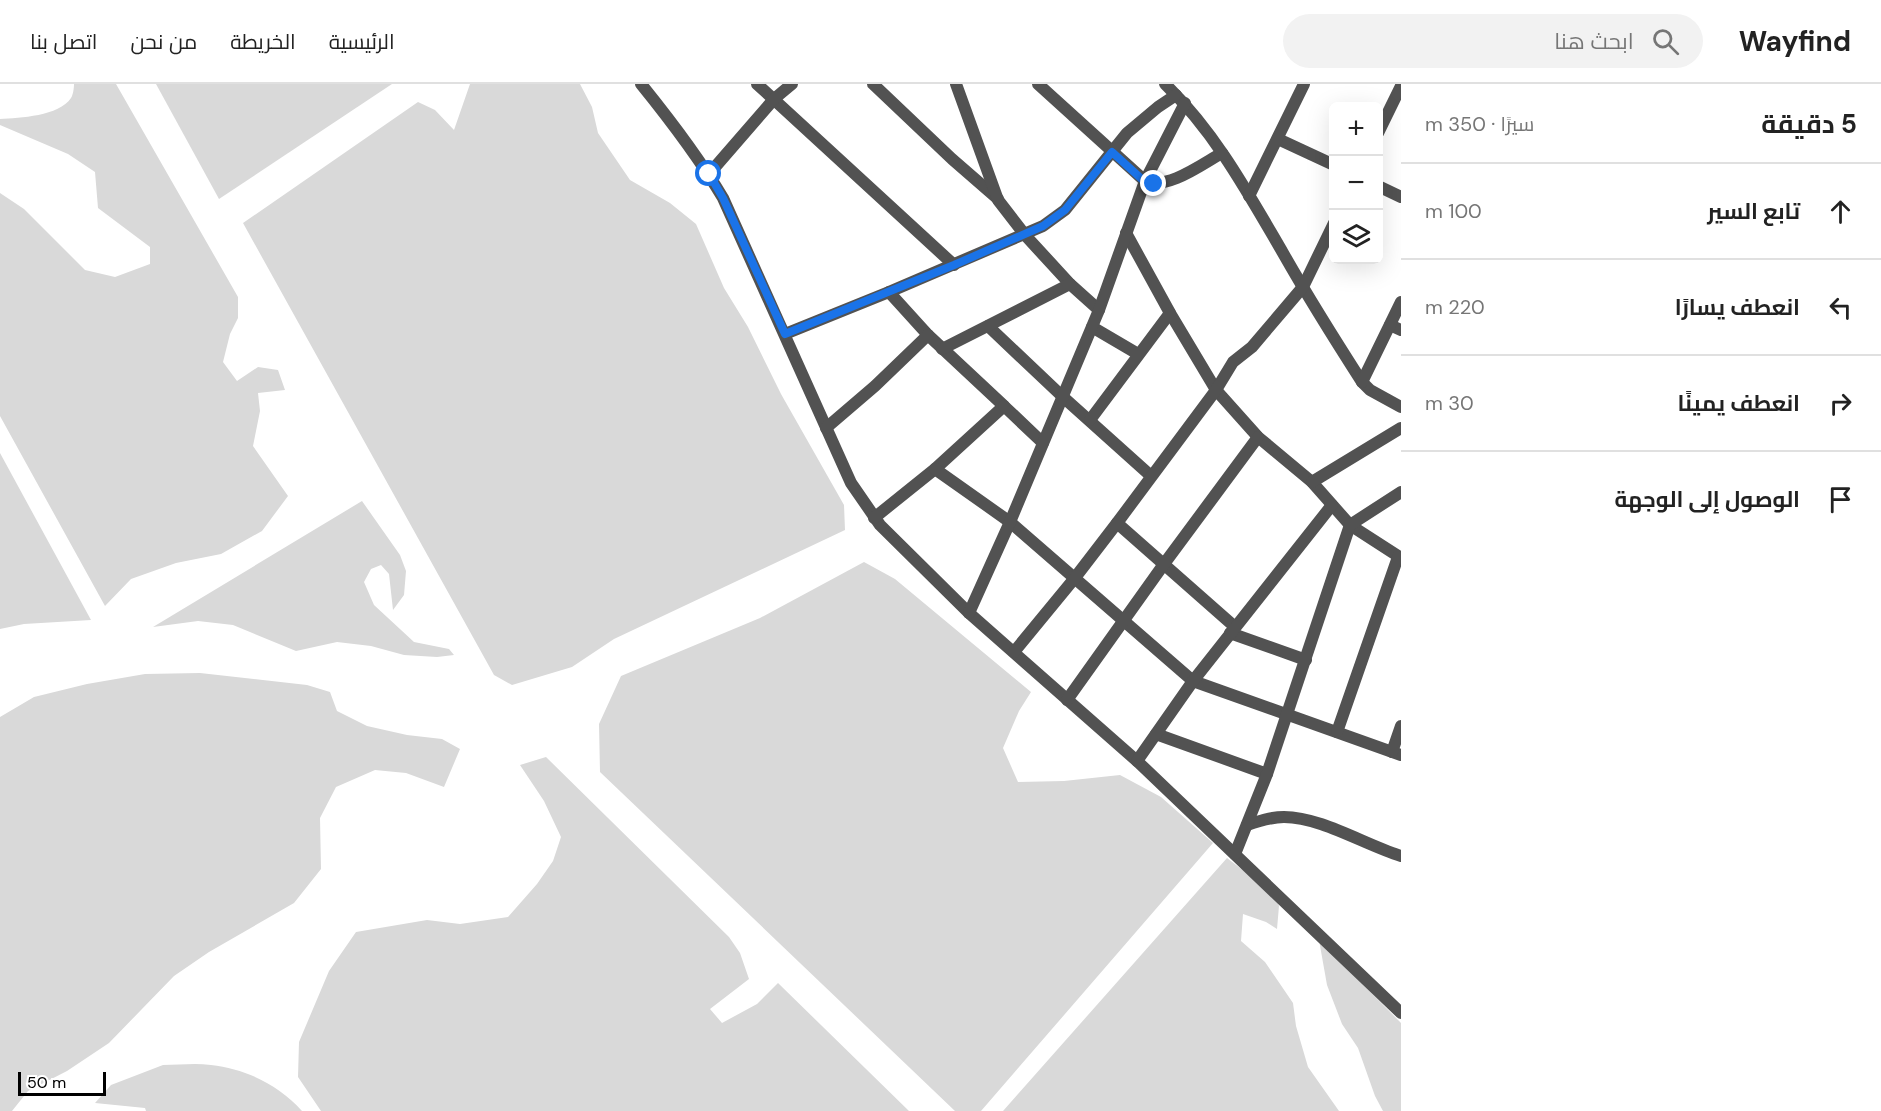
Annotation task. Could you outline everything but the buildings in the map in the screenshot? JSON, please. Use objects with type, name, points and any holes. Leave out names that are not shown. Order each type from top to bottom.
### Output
[{"type":"street","points":[[641,84],[672,122],[723,198],[851,483],[874,518],[969,613],[1137,761],[1401,1013]]},
{"type":"street","points":[[757,84],[954,265]]},
{"type":"street","points":[[709,174],[774,99],[792,84]]},
{"type":"street","points":[[873,84],[998,200],[1070,284],[1099,310]]},
{"type":"street","points":[[956,84],[998,200]]},
{"type":"street","points":[[1038,84],[1145,182],[1154,184],[1178,178],[1222,153]]},
{"type":"street","points":[[1165,84],[1208,131],[1362,382],[1370,390],[1401,407]]},
{"type":"street","points":[[1249,196],[1304,84]]},
{"type":"street","points":[[1383,123],[1401,86]]},
{"type":"street","points":[[785,334],[954,265],[1052,221],[1065,210],[1126,133],[1140,121],[1181,99]]},
{"type":"street","points":[[969,613],[1092,327],[1145,182],[1181,99]]},
{"type":"street","points":[[1278,139],[1329,163]]},
{"type":"street","points":[[1383,188],[1401,197]]},
{"type":"street","points":[[1126,233],[1216,390],[1258,437],[1312,482],[1350,525],[1400,557],[1337,732]]},
{"type":"street","points":[[1014,652],[1074,579],[1216,390],[1233,362],[1252,347],[1303,287],[1329,233]]},
{"type":"street","points":[[942,349],[1070,284]]},
{"type":"street","points":[[889,292],[942,349],[1043,443]]},
{"type":"street","points":[[1362,382],[1395,327],[1401,302]]},
{"type":"street","points":[[1089,420],[1170,313]]},
{"type":"street","points":[[988,326],[1151,476]]},
{"type":"street","points":[[1092,327],[1138,354]]},
{"type":"street","points":[[826,428],[875,386],[928,335]]},
{"type":"street","points":[[874,518],[935,470],[1004,406]]},
{"type":"street","points":[[1312,482],[1401,428]]},
{"type":"street","points":[[1067,700],[1258,437]]},
{"type":"street","points":[[935,470],[1010,522],[1193,681],[1397,754],[1401,726]]},
{"type":"street","points":[[1235,854],[1267,774],[1350,525],[1400,494]]},
{"type":"street","points":[[1137,761],[1193,681],[1332,505]]},
{"type":"street","points":[[1116,523],[1164,564],[1233,630],[1306,660]]},
{"type":"street","points":[[1156,734],[1267,774]]},
{"type":"street","points":[[1247,825],[1271,818],[1286,817],[1303,820],[1330,828],[1372,847],[1401,856]]},
{"type":"shaded area","points":[[74,84],[116,84],[238,297],[238,318],[230,334],[223,362],[237,381],[258,367],[278,370],[285,390],[258,393],[260,411],[253,446],[288,496],[262,531],[221,554],[176,563],[131,579],[105,606],[0,416],[0,193],[24,209],[85,270],[115,277],[150,264],[150,247],[98,208],[95,172],[68,154],[0,125],[0,119],[38,115],[58,109],[71,98]]},
{"type":"shaded area","points":[[156,84],[392,84],[219,199]]},
{"type":"shaded area","points":[[470,84],[580,84],[592,107],[598,133],[630,180],[670,203],[696,224],[724,288],[748,327],[781,394],[844,505],[845,530],[614,639],[572,667],[512,685],[494,675],[243,223],[418,102],[435,110],[454,130]]},
{"type":"shaded area","points":[[0,453],[91,620],[24,624],[0,629]]},
{"type":"shaded area","points":[[362,501],[400,555],[406,571],[404,595],[393,610],[389,574],[381,565],[371,569],[364,582],[374,605],[414,642],[449,649],[454,655],[437,657],[404,655],[371,646],[337,642],[296,651],[233,625],[198,621],[153,627]]},
{"type":"shaded area","points":[[864,562],[895,579],[1031,692],[1019,711],[1003,748],[1018,782],[1064,781],[1120,775],[1161,797],[1213,843],[981,1111],[955,1111],[600,772],[599,724],[621,676],[760,618]]},
{"type":"shaded area","points":[[200,673],[307,685],[330,692],[337,711],[367,726],[407,735],[442,739],[460,749],[444,787],[406,773],[375,770],[336,787],[320,818],[321,869],[294,903],[209,952],[174,976],[109,1043],[67,1071],[28,1091],[12,1111],[0,1111],[0,717],[34,697],[87,684],[145,674]]},
{"type":"shaded area","points":[[546,757],[729,937],[740,953],[749,979],[710,1009],[722,1023],[757,1004],[778,983],[909,1111],[321,1111],[298,1077],[299,1042],[329,971],[356,932],[427,920],[460,924],[508,917],[537,884],[553,861],[561,837],[544,801],[520,765]]},
{"type":"shaded area","points":[[1227,858],[1275,895],[1279,906],[1277,929],[1266,922],[1243,914],[1241,941],[1265,962],[1293,1003],[1296,1026],[1308,1067],[1339,1111],[1003,1111]]},
{"type":"shaded area","points":[[1319,940],[1401,1023],[1401,1111],[1383,1111],[1375,1096],[1358,1048],[1342,1024],[1327,985]]},
{"type":"shaded area","points":[[205,1064],[237,1070],[272,1086],[302,1111],[146,1111],[145,1108],[95,1103],[111,1085],[163,1065]]},
{"type":"route","points":[[709,174],[723,198],[785,334],[954,265],[1052,221],[1065,210],[1112,152],[1145,182],[1154,184]]}]
